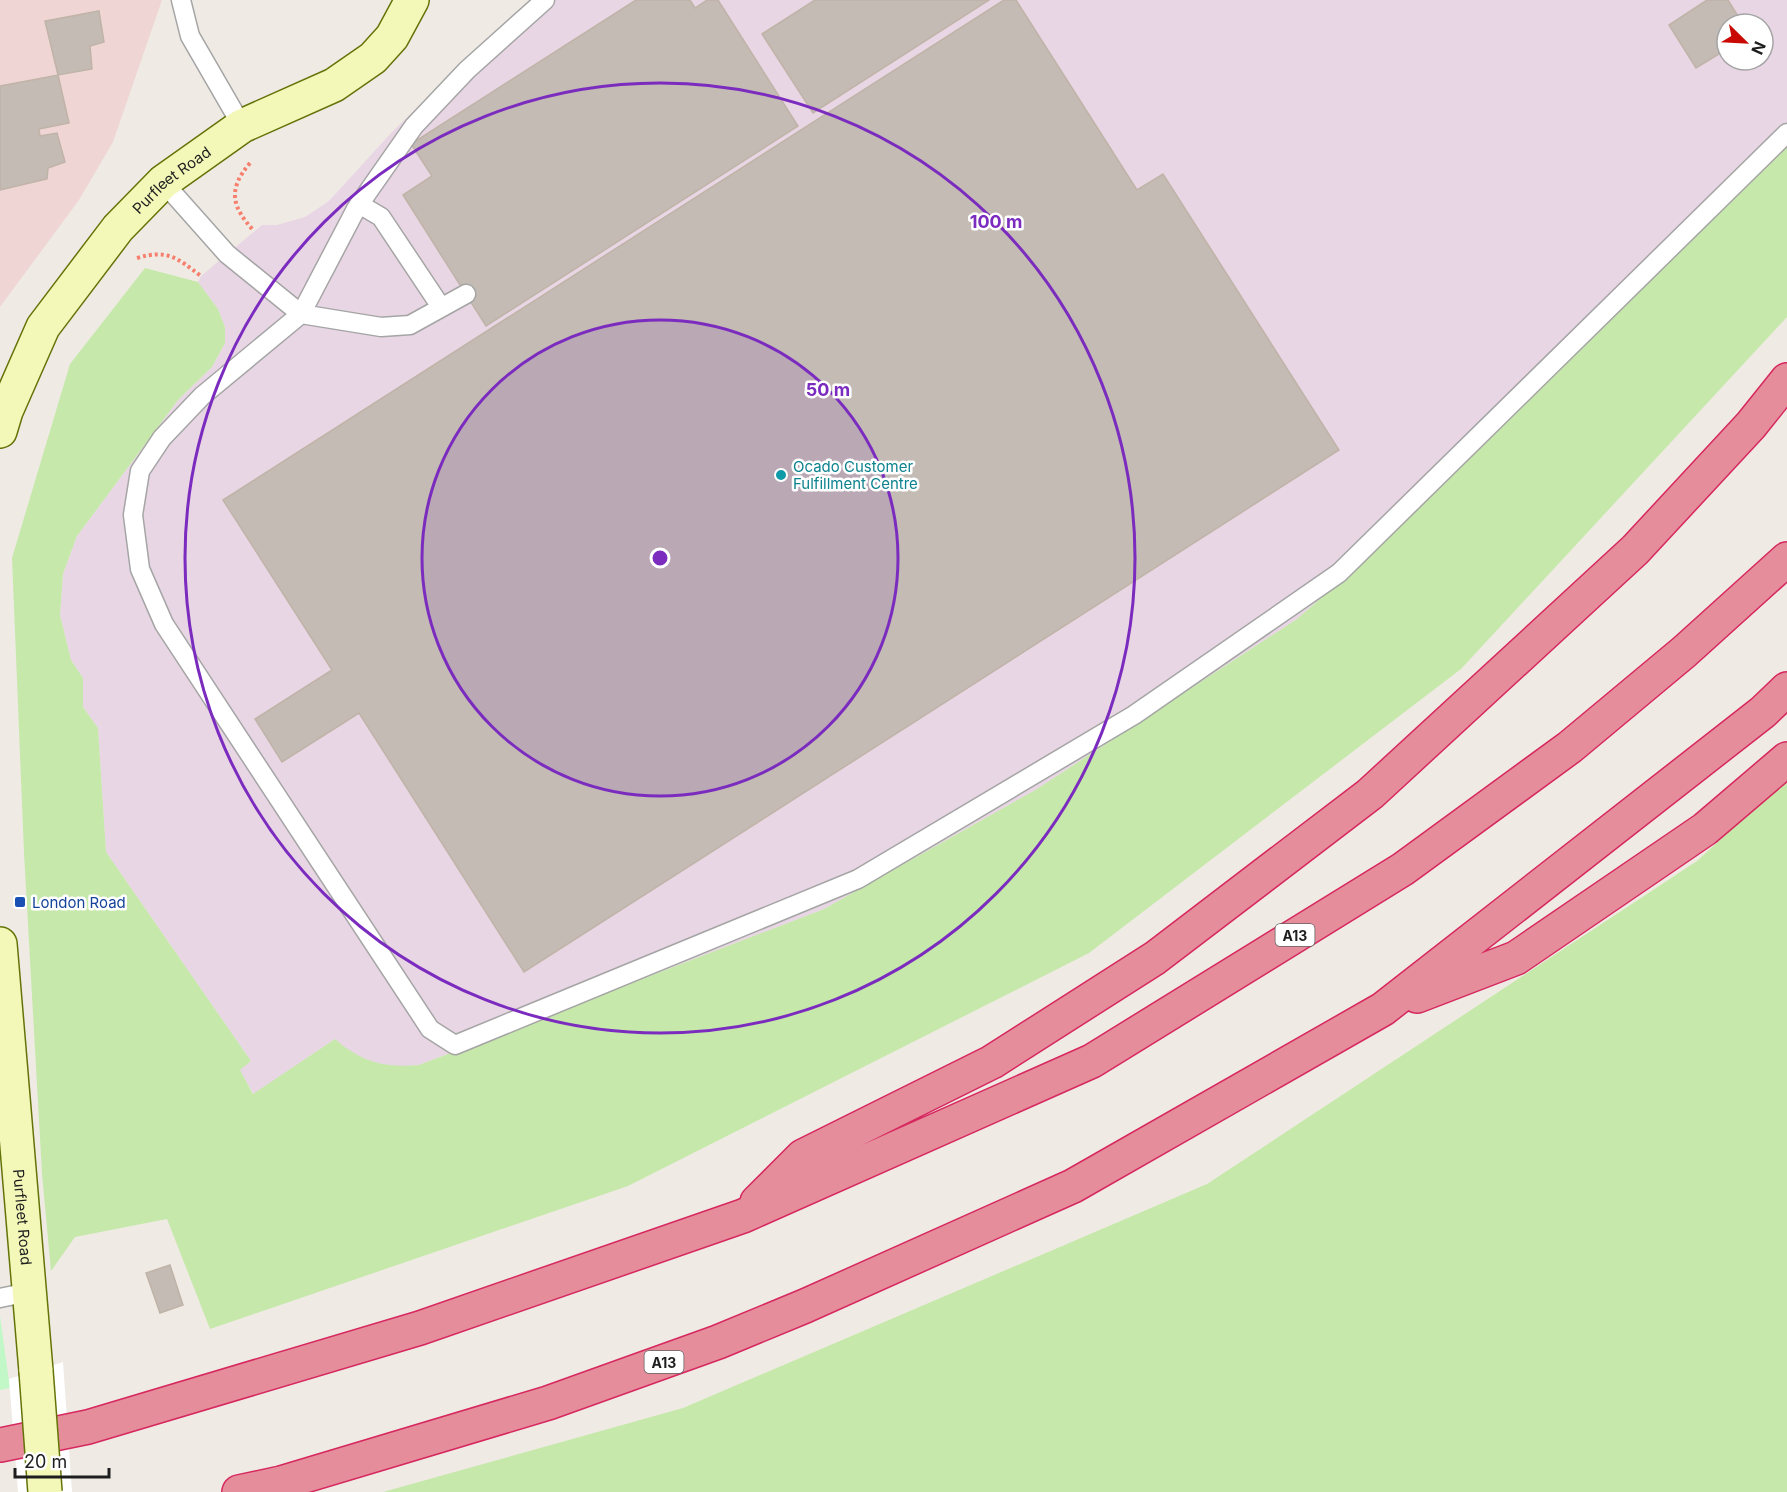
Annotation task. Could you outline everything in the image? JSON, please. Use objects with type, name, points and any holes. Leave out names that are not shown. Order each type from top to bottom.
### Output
[{"type":"highway","points":[[743,1216],[803,1155],[992,1062],[1011,1050],[1155,958],[1370,794],[1635,550],[1751,425],[1787,380]]},
{"type":"highway","name":"A13","points":[[0,1445],[88,1427],[420,1328],[743,1216],[1092,1061],[1403,869],[1570,747],[1684,652],[1787,559]]},
{"type":"highway","name":"A13","points":[[239,1492],[281,1483],[548,1403],[718,1342],[805,1306],[1072,1186],[1383,1009],[1763,712],[1787,688]]},
{"type":"highway","points":[[1383,1009],[1516,957],[1705,829],[1787,759]]},
{"type":"street","name":"Purfleet Road","points":[[0,431],[6,411],[43,327],[118,228],[163,182],[242,126],[334,85],[373,58],[403,20],[412,0]]},
{"type":"street","name":"Purfleet Road","points":[[0,944],[14,1295],[36,1371],[45,1492]]},
{"type":"lane","points":[[182,0],[190,36],[242,126]]},
{"type":"lane","points":[[545,0],[467,70],[414,126],[359,204],[301,314],[202,396],[162,438],[140,471],[133,515],[140,569],[164,624],[430,1029],[455,1045],[858,879],[1134,715],[1339,573],[1787,133]]},
{"type":"lane","points":[[163,182],[227,254],[301,314],[381,327],[410,325],[466,294]]},
{"type":"lane","points":[[359,204],[381,217],[441,307]]},
{"type":"path","points":[[135,258],[154,253],[177,257],[201,276]]},
{"type":"shaded area","points":[[0,0],[162,0],[113,142],[79,200],[0,307]]},
{"type":"shaded area","points":[[532,0],[1787,0],[1787,141],[1375,551],[1297,619],[1037,789],[824,909],[419,1065],[395,1067],[367,1061],[335,1039],[254,1094],[239,1070],[251,1061],[106,852],[98,728],[83,707],[83,678],[71,660],[60,615],[63,574],[77,536],[178,400],[212,367],[225,343],[225,327],[218,309],[198,282],[201,276],[262,225],[277,225],[305,217],[329,201],[392,132],[496,31]]},
{"type":"green space","points":[[1787,141],[1787,317],[1461,669],[1089,953],[628,1186],[210,1329],[167,1219],[75,1237],[51,1271],[42,1174],[24,853],[12,558],[70,364],[145,268],[198,282],[218,309],[225,327],[225,343],[212,367],[178,400],[77,536],[63,574],[60,615],[71,660],[83,678],[83,707],[98,728],[106,852],[251,1061],[240,1070],[253,1094],[335,1039],[354,1053],[374,1062],[419,1065],[824,909],[1037,789],[1297,619],[1375,551]]},
{"type":"green space","points":[[1787,778],[1787,1492],[383,1492],[683,1408],[1207,1184],[1697,861]]},
{"type":"green space","points":[[0,1316],[10,1388],[0,1390]]},
{"type":"pier","points":[[63,1362],[72,1492],[18,1492],[9,1379]]},
{"type":"building","points":[[636,0],[690,0],[695,8],[707,0],[718,0],[798,126],[486,326],[403,195],[432,176],[411,144]]},
{"type":"building","points":[[815,0],[989,0],[813,113],[762,34]]},
{"type":"building","name":"Ocado Customer Fulfillment Centre","points":[[1004,0],[1016,0],[1137,190],[1163,174],[1339,450],[524,972],[359,713],[282,762],[255,719],[332,670],[223,500]]},
{"type":"building","points":[[1707,0],[1728,0],[1736,12],[1715,12],[1715,56],[1696,68],[1669,25]]},
{"type":"building","points":[[99,11],[104,42],[90,46],[92,69],[58,75],[45,21]]},
{"type":"building","points":[[58,75],[69,123],[39,129],[40,136],[57,133],[65,162],[48,168],[47,179],[0,190],[0,86]]},
{"type":"building","points":[[170,1265],[183,1305],[160,1313],[146,1273]]},
{"type":"place","name":"Ocado Customer Fulfillment Centre","points":[[781,475]]},
{"type":"place","name":"London Road","points":[[20,902]]}]
